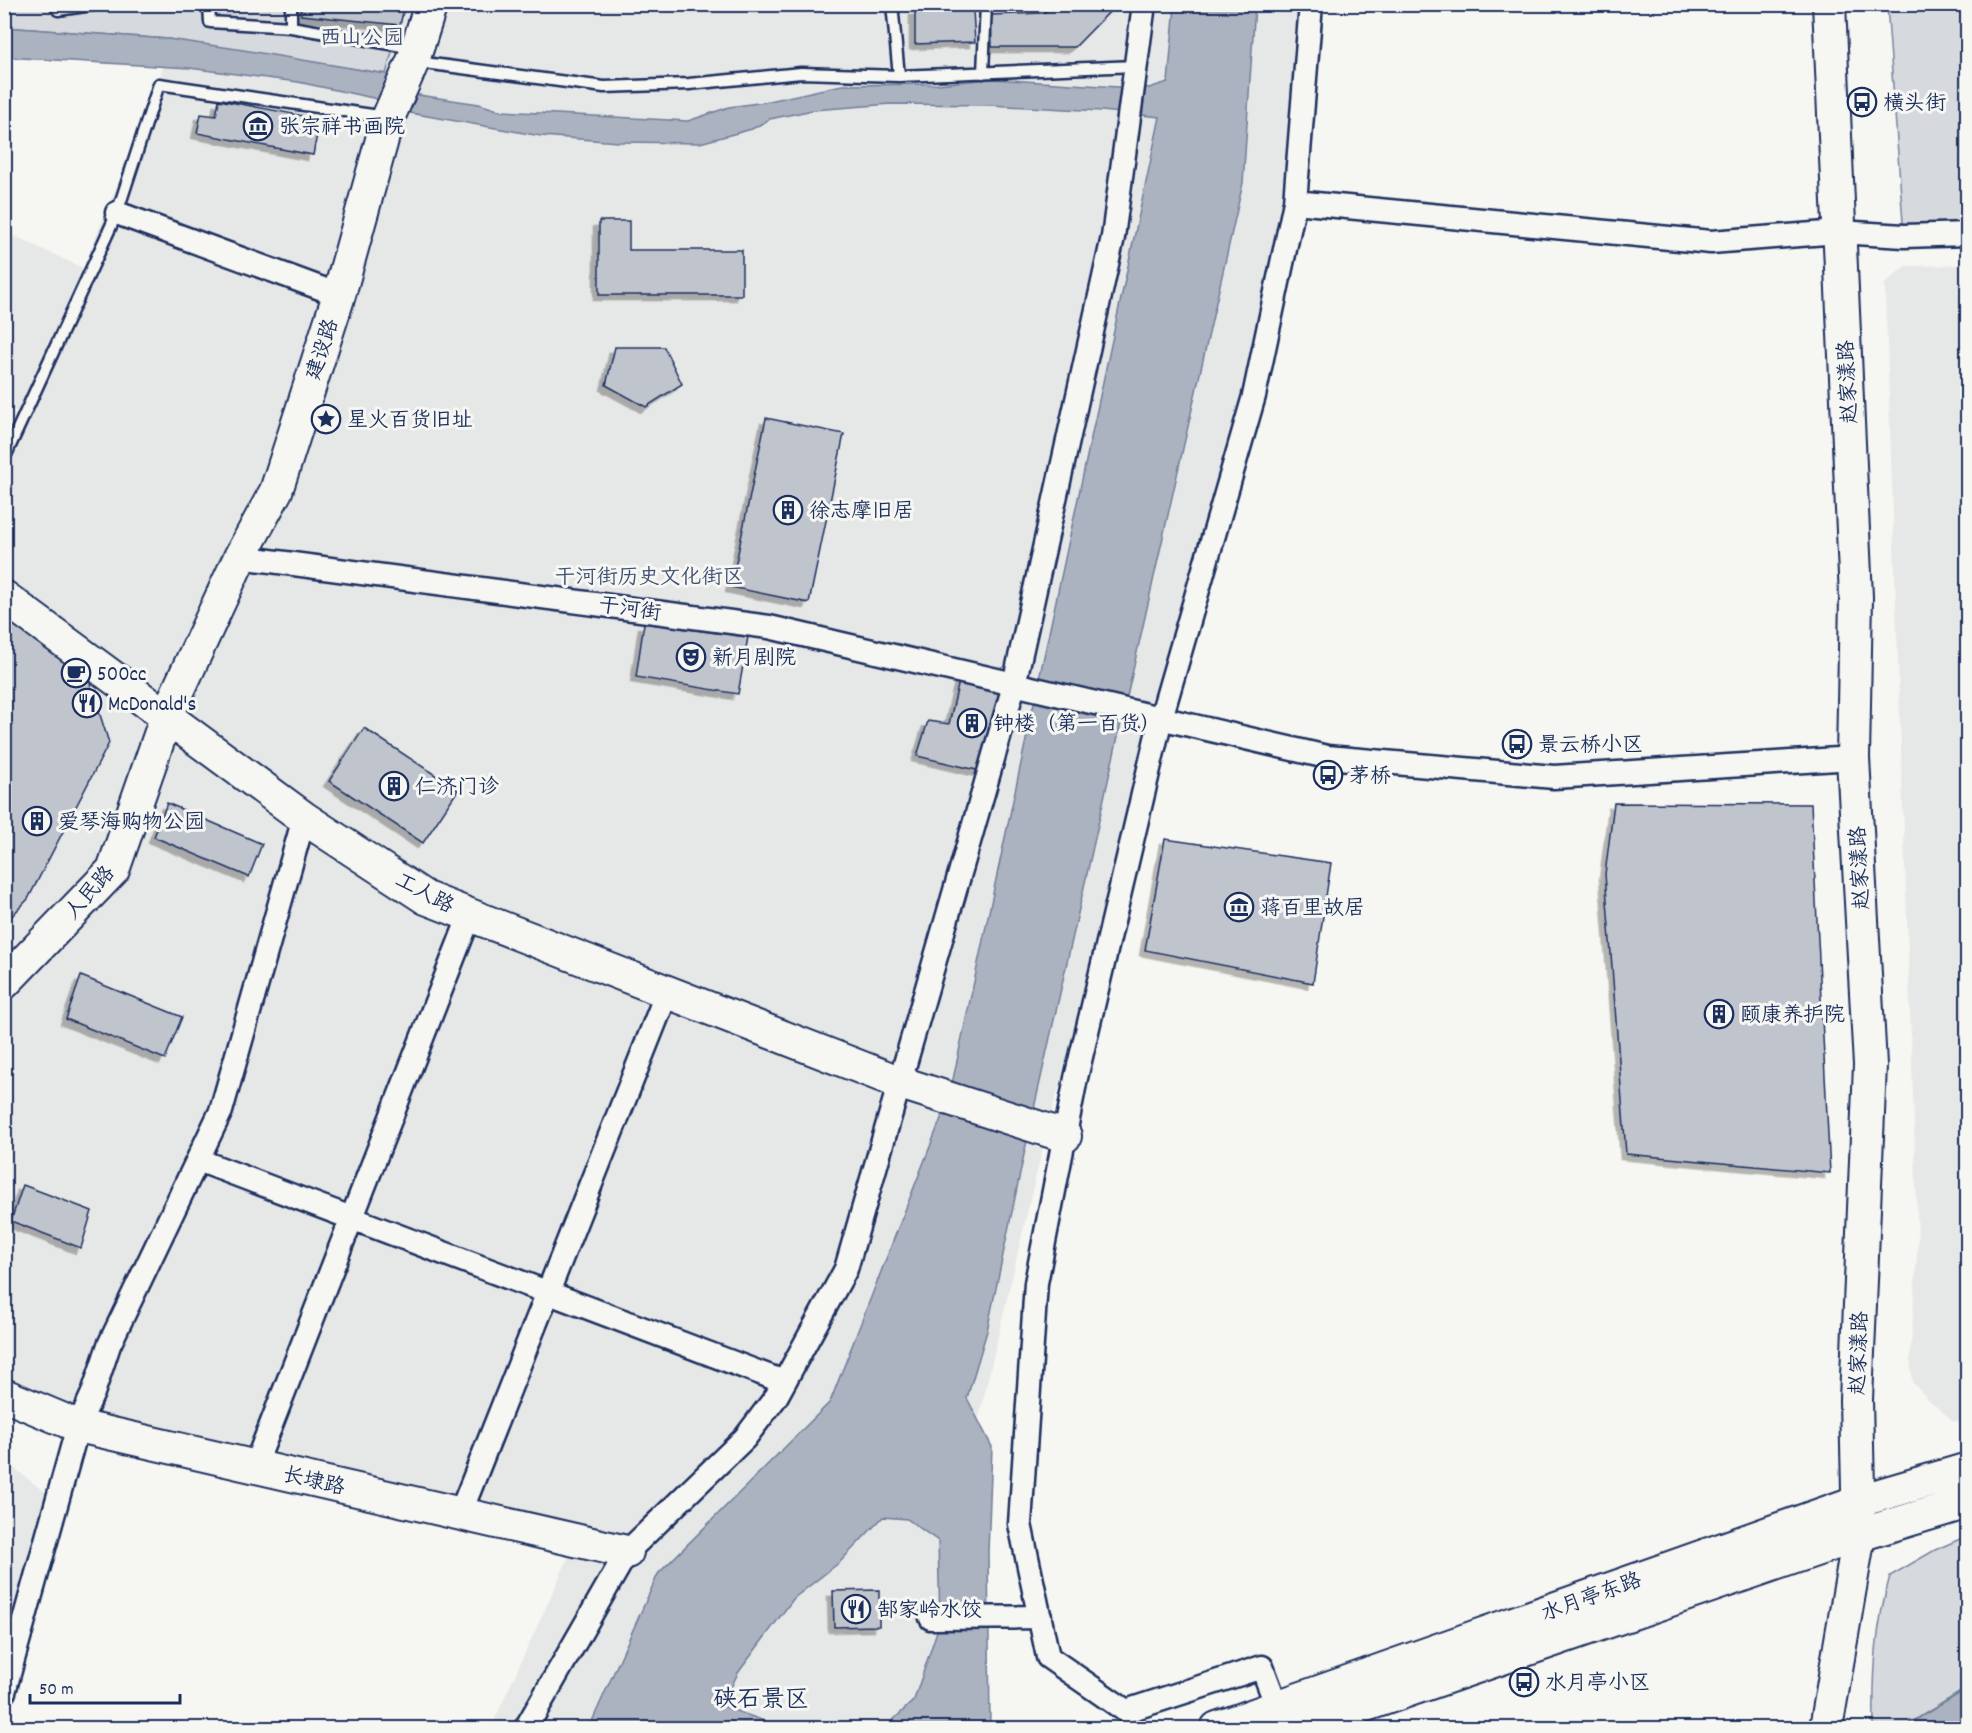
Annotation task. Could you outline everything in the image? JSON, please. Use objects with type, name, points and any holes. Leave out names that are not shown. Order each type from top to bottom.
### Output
[{"type":"main road","name":"建设路","points":[[167,715],[240,557],[276,491],[339,295],[388,118],[415,55],[431,4]]},
{"type":"main road","name":"赵家漾路","points":[[1826,1728],[1859,1535],[1856,1400],[1870,1065],[1853,758],[1856,597],[1829,4]]},
{"type":"main road","name":"工人路","points":[[4,597],[304,818],[426,898],[908,1085],[1056,1132]]},
{"type":"main road","name":"人民路","points":[[4,983],[113,870],[167,715]]},
{"type":"main road","name":"长埭路","points":[[4,1395],[78,1426],[627,1552]]},
{"type":"main road","name":"水月亭东路","points":[[1287,1721],[1858,1501],[1968,1469]]},
{"type":"main road","name":"水月亭东路","points":[[1230,1724],[1287,1721],[1859,1535],[1968,1502]]},
{"type":"street","points":[[526,1728],[627,1552],[745,1438],[784,1382],[846,1269],[908,1085],[1015,684],[1113,237],[1144,4]]},
{"type":"street","points":[[1287,1721],[1262,1667],[1126,1712],[1048,1657],[1020,1524],[1036,1283],[1056,1132],[1155,717],[1254,396],[1294,202],[1311,4]]},
{"type":"street","points":[[1294,202],[1711,242],[1839,232],[1904,236],[1968,234]]},
{"type":"street","points":[[117,213],[339,295]]},
{"type":"street","name":"干河街","points":[[240,557],[769,627],[1327,757],[1554,777],[1853,758]]},
{"type":"street","points":[[4,1692],[78,1426],[109,1346],[221,1111],[304,818]]},
{"type":"street","points":[[255,1466],[470,915]]},
{"type":"street","points":[[460,1514],[667,992]]},
{"type":"street","points":[[198,1160],[784,1382]]},
{"type":"street","points":[[931,1618],[1040,1617]]},
{"type":"lane","points":[[57,4],[58,10],[99,4]]},
{"type":"lane","points":[[209,4],[210,22],[291,27],[415,55],[604,87],[689,84],[801,73],[899,76],[1137,66]]},
{"type":"lane","points":[[291,4],[291,27]]},
{"type":"lane","points":[[892,4],[899,76]]},
{"type":"lane","points":[[983,73],[986,4]]},
{"type":"lane","points":[[4,459],[117,213],[159,84],[388,118]]},
{"type":"shaded area","points":[[405,5],[1310,5],[1295,202],[1161,718],[1047,1129],[951,1536],[947,1728],[491,1728],[576,1541],[5,1397],[4,451],[20,414],[5,406],[4,231],[83,268],[159,84],[168,39],[386,74]]},
{"type":"shaded area","points":[[1175,5],[1255,5],[1243,183],[1030,1126],[987,1331],[967,1398],[992,1447],[988,1552],[990,1728],[885,1728],[914,1700],[940,1622],[938,1541],[907,1519],[883,1517],[840,1562],[794,1598],[738,1673],[722,1706],[784,1728],[589,1728],[658,1574],[830,1402],[949,1098],[1160,117],[1102,111],[989,105],[891,104],[813,110],[770,119],[752,129],[700,143],[618,142],[541,136],[410,113],[373,98],[298,82],[189,68],[5,57],[4,27],[168,39],[386,74],[412,94],[479,104],[501,111],[688,121],[729,107],[765,102],[842,85],[937,84],[992,79],[1118,87],[1127,84],[1149,88],[1168,82]]},
{"type":"shaded area","points":[[1968,265],[1967,1422],[1953,1421],[1913,1383],[1910,1360],[1918,1240],[1885,284],[1905,266]]},
{"type":"shaded area","points":[[5,1465],[14,1468],[46,1493],[5,1683]]},
{"type":"shaded area","points":[[1967,1689],[1967,1728],[1902,1728]]},
{"type":"green space","name":"西山公园","points":[[4,5],[405,5],[386,74],[168,39],[5,27]]},
{"type":"green space","points":[[1887,5],[1967,5],[1967,234],[1904,236]]},
{"type":"green space","points":[[1967,1536],[1967,1688],[1902,1728],[1874,1728],[1876,1652],[1881,1614],[1890,1576],[1935,1550]]},
{"type":"building","points":[[301,4],[405,4],[400,25],[301,15]]},
{"type":"building","points":[[1053,4],[1117,4],[1075,47],[992,47],[991,15],[1044,13]]},
{"type":"building","points":[[915,10],[973,10],[975,42],[915,44]]},
{"type":"building","name":"张宗祥书画院","points":[[219,100],[320,119],[313,155],[197,133],[201,114],[216,116]]},
{"type":"building","points":[[599,221],[629,221],[629,250],[742,250],[742,295],[599,295]]},
{"type":"building","points":[[615,347],[664,347],[682,384],[646,407],[606,385]]},
{"type":"building","name":"徐志摩旧居","points":[[766,418],[844,434],[809,603],[731,587]]},
{"type":"building","name":"爱琴海购物公园","points":[[4,616],[83,661],[109,743],[28,899],[4,924]]},
{"type":"building","name":"新月剧院","points":[[644,623],[748,637],[738,694],[636,677]]},
{"type":"building","name":"钟楼（第一百货）","points":[[960,677],[1003,687],[981,771],[917,756],[928,721],[949,724]]},
{"type":"building","name":"仁济门诊","points":[[364,728],[458,790],[423,843],[329,781]]},
{"type":"building","points":[[167,803],[262,844],[249,877],[154,837]]},
{"type":"building","name":"颐康养护院","points":[[1614,803],[1811,804],[1830,1173],[1626,1154],[1605,874]]},
{"type":"building","name":"蒋百里故居","points":[[1165,839],[1331,863],[1313,983],[1145,950]]},
{"type":"building","points":[[81,976],[182,1017],[165,1059],[66,1019]]},
{"type":"building","points":[[23,1185],[92,1211],[81,1248],[11,1221]]},
{"type":"building","name":"郜家岭水饺","points":[[879,1590],[879,1626],[834,1627],[833,1591]]},
{"type":"place","name":"横头街","points":[[1862,102]]},
{"type":"place","name":"张宗祥书画院","points":[[258,126]]},
{"type":"place","name":"星火百货旧址","points":[[326,419]]},
{"type":"place","name":"徐志摩旧居","points":[[788,510]]},
{"type":"place","name":"新月剧院","points":[[691,657]]},
{"type":"place","name":"500cc","points":[[76,673]]},
{"type":"place","name":"McDonald's","points":[[87,703]]},
{"type":"place","name":"钟楼（第一百货）","points":[[972,723]]},
{"type":"place","name":"景云桥小区","points":[[1517,744]]},
{"type":"place","name":"茅桥","points":[[1328,775]]},
{"type":"place","name":"仁济门诊","points":[[394,786]]},
{"type":"place","name":"爱琴海购物公园","points":[[37,821]]},
{"type":"place","name":"蒋百里故居","points":[[1239,907]]},
{"type":"place","name":"颐康养护院","points":[[1719,1014]]},
{"type":"place","name":"郜家岭水饺","points":[[856,1609]]},
{"type":"place","name":"水月亭小区","points":[[1524,1682]]},
{"type":"district","name":"硖石景区","points":[[761,1698]]},
{"type":"park label","name":"干河街历史文化街区","points":[[649,576]]}]
